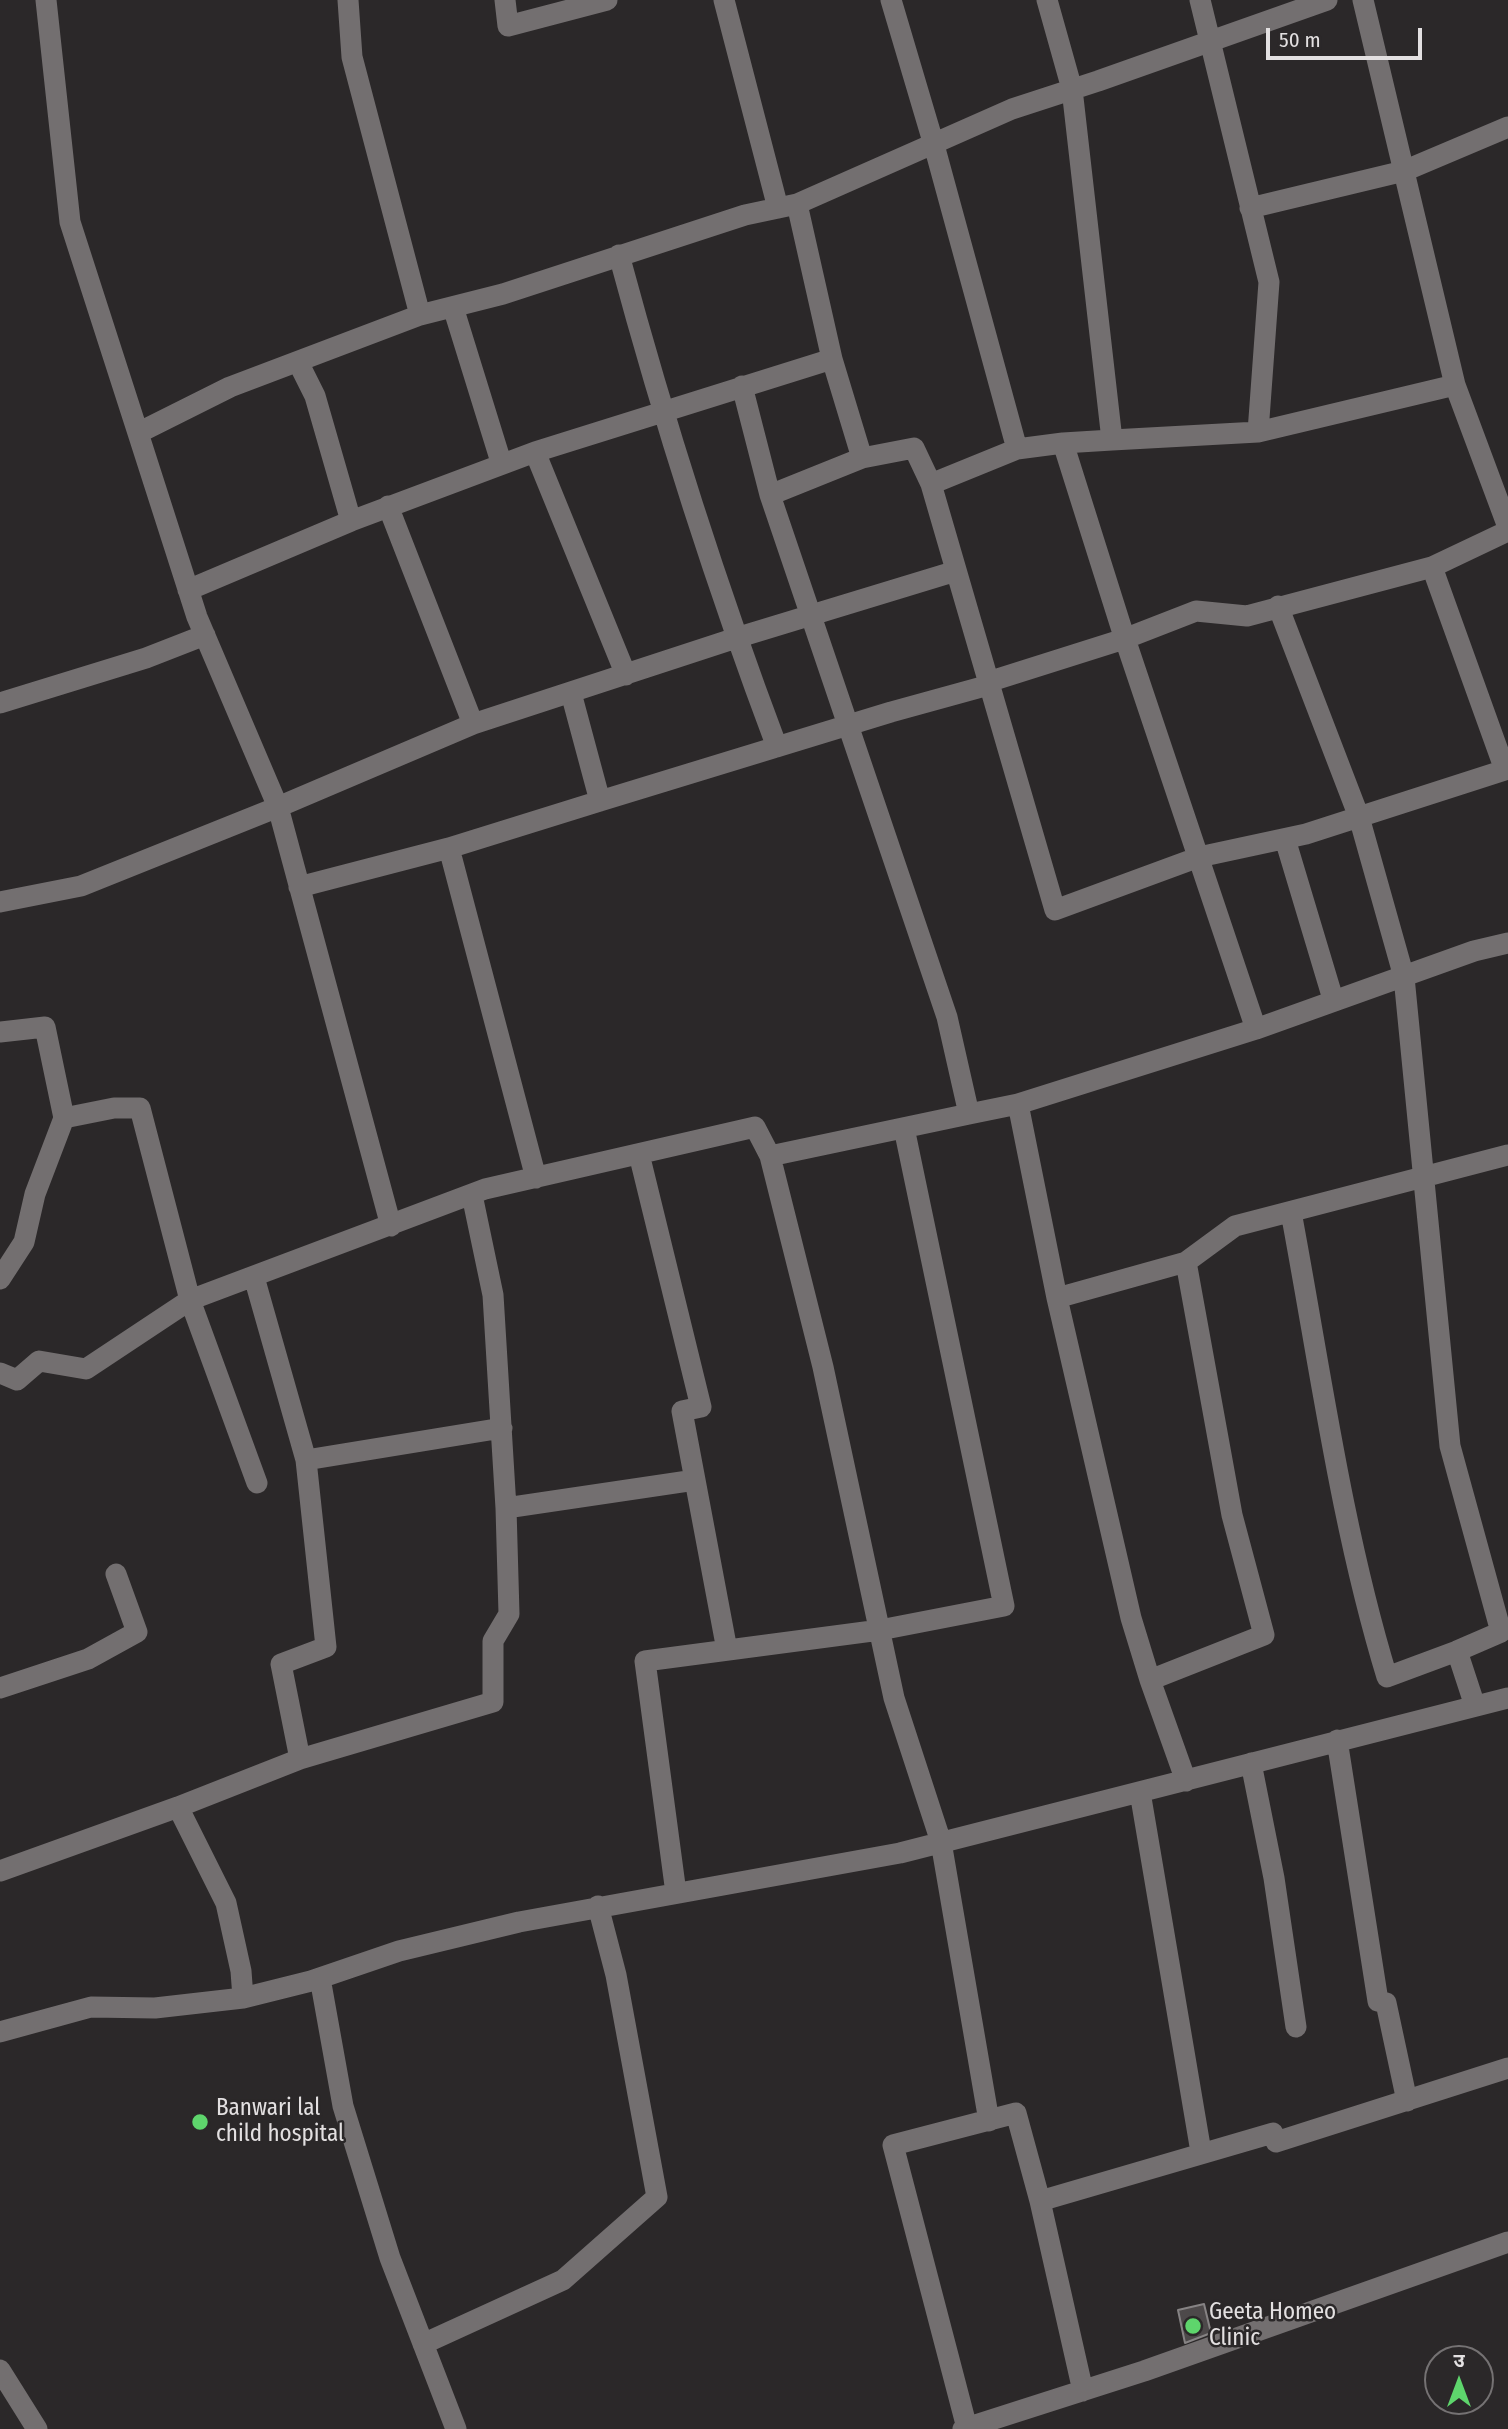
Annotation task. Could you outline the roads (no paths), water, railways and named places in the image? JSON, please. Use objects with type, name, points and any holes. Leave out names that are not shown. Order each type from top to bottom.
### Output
[{"type":"street","points":[[46,0],[70,222],[188,590],[278,807],[391,1226]]},
{"type":"street","points":[[348,0],[352,57],[420,314]]},
{"type":"street","points":[[505,0],[508,26],[607,0]]},
{"type":"street","points":[[724,0],[862,458]]},
{"type":"street","points":[[891,0],[934,145],[1017,449]]},
{"type":"street","points":[[1047,0],[1072,89],[1112,440]]},
{"type":"street","points":[[1200,0],[1269,282],[1258,432]]},
{"type":"street","points":[[138,433],[230,387],[420,314],[453,307],[787,206],[934,145],[1012,109],[1327,0]]},
{"type":"street","points":[[299,887],[449,848],[988,684],[1124,639],[1196,611],[1247,616],[1432,567],[1508,529],[1455,385],[1363,0]]},
{"type":"street","points":[[1250,208],[1404,170],[1508,127]]},
{"type":"street","points":[[619,255],[662,411],[736,638],[777,747]]},
{"type":"street","points":[[453,307],[501,462]]},
{"type":"street","points":[[188,590],[501,462],[832,359]]},
{"type":"street","points":[[298,362],[315,396],[351,522]]},
{"type":"street","points":[[931,484],[1017,449],[1063,443],[1258,432],[1455,385]]},
{"type":"street","points":[[742,386],[770,495],[947,1017],[969,1114]]},
{"type":"street","points":[[1063,443],[1124,639],[1256,1029]]},
{"type":"street","points":[[770,495],[862,458],[914,448],[931,484],[1055,910],[1199,857],[1285,839],[1507,770],[1432,567]]},
{"type":"street","points":[[535,452],[626,675]]},
{"type":"street","points":[[388,506],[473,724]]},
{"type":"street","points":[[0,902],[81,886],[278,807],[473,724],[736,638],[956,571]]},
{"type":"street","points":[[1278,606],[1359,817],[1404,977],[1450,1447],[1505,1631],[1387,1678],[1369,1618],[1345,1506],[1291,1212]]},
{"type":"street","points":[[0,703],[146,658],[205,635]]},
{"type":"street","points":[[571,693],[600,801]]},
{"type":"street","points":[[1285,839],[1333,999]]},
{"type":"street","points":[[449,848],[536,1178]]},
{"type":"street","points":[[770,1156],[1018,1104],[1256,1029],[1333,999],[1474,951],[1508,943]]},
{"type":"street","points":[[0,1032],[46,1027],[64,1118],[34,1194],[24,1242],[0,1279]]},
{"type":"street","points":[[1018,1104],[1057,1298],[1131,1618],[1186,1781]]},
{"type":"street","points":[[64,1118],[114,1108],[140,1108],[190,1300],[257,1483]]},
{"type":"street","points":[[0,1373],[17,1380],[39,1361],[86,1370],[190,1300],[472,1195],[755,1127],[770,1156],[823,1367],[894,1698],[942,1842],[989,2120]]},
{"type":"street","points":[[676,1893],[645,1661],[880,1630],[1004,1606],[904,1128]]},
{"type":"street","points":[[639,1154],[701,1407],[682,1411],[727,1650]]},
{"type":"street","points":[[1057,1298],[1186,1262],[1235,1227],[1508,1155]]},
{"type":"street","points":[[0,1871],[178,1807],[300,1759],[493,1702],[493,1641],[509,1614],[506,1508],[493,1294],[472,1195]]},
{"type":"street","points":[[1150,1680],[1264,1635],[1233,1515],[1186,1262]]},
{"type":"street","points":[[254,1277],[306,1460],[326,1647],[281,1664],[300,1759]]},
{"type":"street","points":[[306,1460],[502,1428]]},
{"type":"street","points":[[506,1508],[695,1480]]},
{"type":"street","points":[[0,1688],[88,1659],[137,1632],[116,1574]]},
{"type":"street","points":[[1457,1651],[1475,1706]]},
{"type":"street","points":[[0,2032],[91,2007],[155,2008],[243,1998],[320,1978],[399,1951],[598,1906],[900,1853],[1508,1698]]},
{"type":"street","points":[[1337,1740],[1378,2001],[1386,2003],[1407,2101]]},
{"type":"street","points":[[1251,1763],[1274,1878],[1296,2027]]},
{"type":"street","points":[[1140,1792],[1201,2152]]},
{"type":"street","points":[[178,1807],[226,1903],[241,1971],[243,1998]]},
{"type":"street","points":[[424,2344],[564,2280],[657,2197],[616,1976],[598,1906]]},
{"type":"street","points":[[320,1978],[343,2106],[390,2258],[456,2429]]},
{"type":"street","points":[[1040,2201],[1273,2133],[1276,2142],[1508,2067]]},
{"type":"street","points":[[1083,2391],[1040,2201],[1016,2113],[893,2145],[965,2428],[1083,2391],[1508,2242]]},
{"type":"street","points":[[0,2370],[37,2429]]},
{"type":"place","name":"Banwari lal child hospital","points":[[200,2122]]},
{"type":"place","name":"Geeta Homeo Clinic","points":[[1193,2326]]}]
